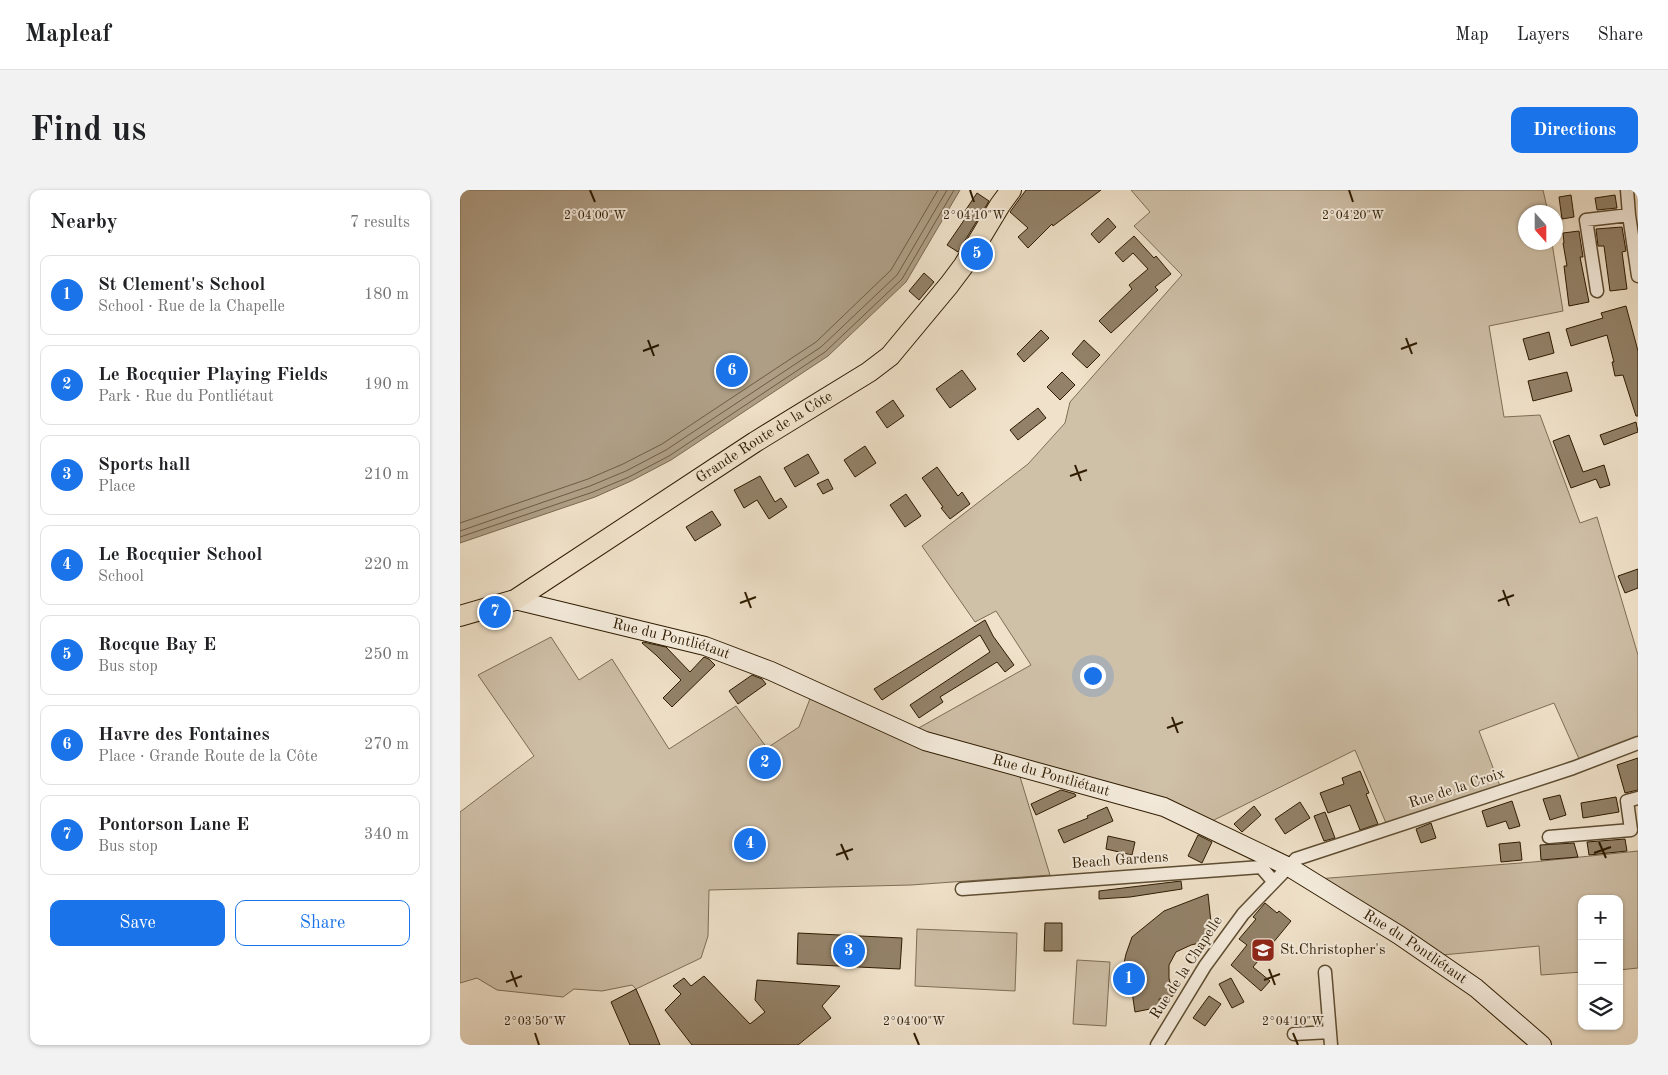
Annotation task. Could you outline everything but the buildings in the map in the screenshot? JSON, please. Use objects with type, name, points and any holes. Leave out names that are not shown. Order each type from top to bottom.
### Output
[{"type":"main road","name":"Grande Route de la Côte","points":[[460,616],[515,600],[755,442],[870,372],[890,356],[964,265],[1011,190]]},
{"type":"main road","name":"Rue du Pontliétaut","points":[[515,600],[705,646],[771,671],[925,741],[1164,807],[1289,867],[1399,935],[1476,988],[1542,1045]]},
{"type":"street","points":[[1627,190],[1638,276]]},
{"type":"street","points":[[1597,291],[1586,220],[1629,215]]},
{"type":"street","name":"Rue de la Croix","points":[[1289,867],[1296,859],[1573,768],[1638,743]]},
{"type":"street","points":[[1549,837],[1631,830],[1627,801],[1638,798]]},
{"type":"street","name":"Beach Gardens","points":[[962,889],[1261,867],[1273,881]]},
{"type":"street","name":"Rue de la Chapelle","points":[[1157,1045],[1204,966],[1243,914],[1273,881],[1289,867]]},
{"type":"street","points":[[1325,972],[1331,1045]]},
{"type":"street","points":[[1294,1034],[1330,1032]]},
{"type":"shaded area","points":[[1131,190],[1543,190],[1546,205],[1518,205],[1518,250],[1553,250],[1563,311],[1489,326],[1504,417],[1540,415],[1580,523],[1597,517],[1638,655],[1638,736],[1580,761],[1554,703],[1479,731],[1500,786],[1386,823],[1355,750],[1212,821],[915,730],[1031,665],[996,611],[975,622],[922,546],[1028,464],[1065,423],[1070,402],[1182,275],[1134,226],[1150,212]]},
{"type":"shaded area","points":[[551,637],[579,680],[612,659],[669,749],[736,706],[767,748],[799,727],[813,691],[1017,767],[1050,875],[911,885],[709,890],[708,936],[701,958],[636,989],[632,985],[602,991],[574,989],[563,997],[497,990],[477,978],[460,983],[460,812],[534,756],[478,675]]},
{"type":"shaded area","points":[[1638,851],[1638,968],[1623,970],[1623,895],[1578,895],[1578,972],[1541,975],[1539,946],[1442,955],[1317,879],[1533,862]]},
{"type":"shaded area","points":[[917,929],[1017,933],[1015,991],[915,986]]},
{"type":"shaded area","points":[[1077,960],[1110,962],[1106,1026],[1073,1024]]},
{"type":"water","points":[[460,190],[960,190],[906,282],[828,356],[671,460],[631,481],[595,497],[460,543]]},
{"type":"place","name":"Rocque Bay E","points":[[977,254]]},
{"type":"place","name":"Havre des Fontaines","points":[[732,371]]},
{"type":"place","name":"Pontorson Lane E","points":[[495,612]]},
{"type":"place","name":"Le Rocquier Playing Fields","points":[[765,763]]},
{"type":"place","name":"Le Rocquier School","points":[[750,844]]},
{"type":"place","name":"St.Christopher's","points":[[1263,950]]},
{"type":"place","name":"Sports hall","points":[[849,951]]},
{"type":"place","name":"St Clement's School","points":[[1129,979]]}]
